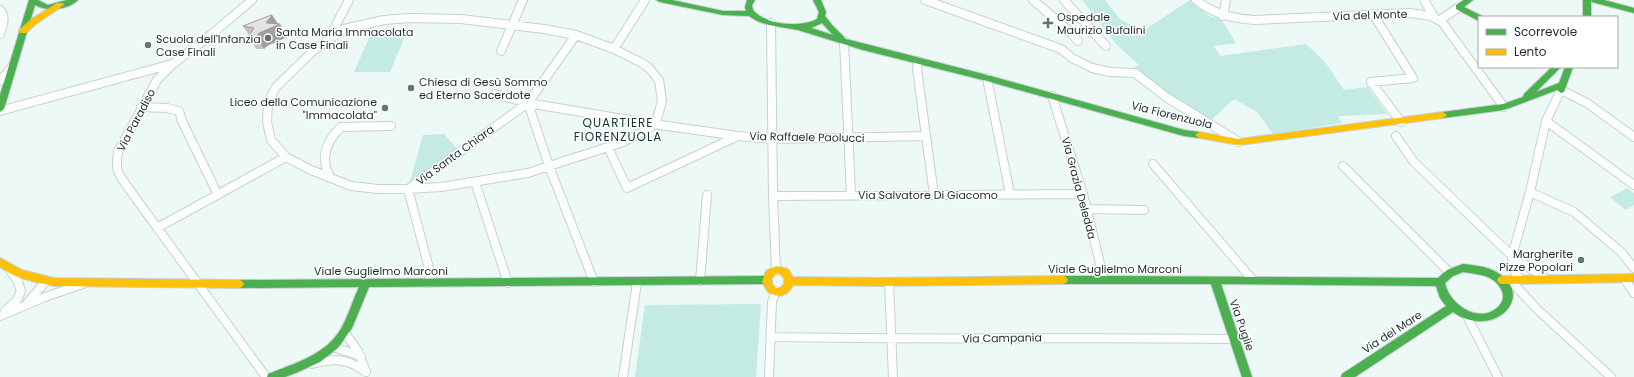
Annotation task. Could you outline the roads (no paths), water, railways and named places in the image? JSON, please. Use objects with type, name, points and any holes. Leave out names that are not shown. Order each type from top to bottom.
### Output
[{"type":"main road","points":[[0,110],[1,98],[34,0],[35,3],[43,6],[60,5]]},
{"type":"main road","points":[[23,31],[33,22],[60,5],[74,0]]},
{"type":"main road","points":[[660,0],[723,13],[751,14],[748,5],[751,0]]},
{"type":"main road","points":[[1469,0],[1459,7],[1478,17]]},
{"type":"main road","points":[[1587,0],[1587,16]]},
{"type":"main road","points":[[1595,0],[1634,11]]},
{"type":"main road","points":[[801,28],[816,24],[822,17],[824,13],[821,2]]},
{"type":"main road","name":"Via Fiorenzuola","points":[[751,14],[771,22],[801,28],[1184,133],[1239,142],[1401,122],[1504,107],[1549,89],[1562,88]]},
{"type":"main road","points":[[822,17],[830,28],[844,41]]},
{"type":"main road","name":"Via Fiorenzuola","points":[[1523,100],[1556,68]]},
{"type":"main road","points":[[1562,88],[1569,68]]},
{"type":"main road","points":[[1545,78],[1549,89]]},
{"type":"main road","name":"Viale Guglielmo Marconi","points":[[0,262],[9,269],[25,276],[46,281],[197,284],[766,280]]},
{"type":"main road","points":[[1506,280],[1510,298],[1505,307],[1487,317],[1467,316],[1452,307],[1441,294],[1440,282],[1450,273],[1463,268],[1474,268],[1506,280],[1634,278]]},
{"type":"main road","points":[[776,271],[785,272],[790,277],[790,284],[784,290],[776,291],[769,287],[766,280],[769,274],[776,271]]},
{"type":"main road","name":"Viale Guglielmo Marconi","points":[[791,281],[1215,281],[1252,279],[1440,282]]},
{"type":"main road","name":"Via Puglie","points":[[1215,281],[1247,377]]},
{"type":"main road","points":[[272,377],[298,367],[333,347],[346,329],[359,295],[366,283]]},
{"type":"main road","name":"Via del Mare","points":[[1346,377],[1452,307]]},
{"type":"street","name":"Via Paradiso","points":[[252,0],[212,34],[173,64],[157,80],[141,107],[118,152],[116,165],[117,171],[157,228],[266,377]]},
{"type":"street","points":[[329,38],[349,0]]},
{"type":"street","points":[[501,51],[523,0]]},
{"type":"street","points":[[614,49],[645,0]]},
{"type":"street","points":[[925,0],[1061,49],[1072,58],[1092,68],[1110,72],[1135,73],[1166,98],[1239,142]]},
{"type":"street","points":[[1033,0],[1070,32],[1078,41]]},
{"type":"street","points":[[1064,0],[1106,46]]},
{"type":"street","name":"Via del Monte","points":[[1196,0],[1206,8],[1223,16],[1254,20],[1410,13],[1437,19]]},
{"type":"street","points":[[1223,16],[1226,0]]},
{"type":"street","points":[[1424,0],[1504,107]]},
{"type":"street","points":[[1437,19],[1459,7]]},
{"type":"street","points":[[0,10],[3,13],[4,21],[0,34]]},
{"type":"street","points":[[1373,14],[1413,78],[1371,82],[1401,122]]},
{"type":"street","points":[[329,38],[344,29],[358,25],[409,18],[461,19],[513,25],[576,35],[614,49],[648,67],[659,80],[662,101],[650,124],[629,140],[528,173],[441,187],[408,189],[430,272],[429,283]]},
{"type":"street","points":[[771,22],[773,196],[776,271]]},
{"type":"street","name":"Via Santa Chiara","points":[[329,38],[297,65],[276,87],[268,102],[267,122],[271,140],[286,156],[311,170],[339,182],[351,186],[378,189],[408,189],[528,103],[576,35]]},
{"type":"street","points":[[844,41],[851,195]]},
{"type":"street","points":[[918,61],[917,69],[934,195]]},
{"type":"street","points":[[0,110],[173,64]]},
{"type":"street","points":[[0,81],[13,66]]},
{"type":"street","points":[[987,78],[1010,194]]},
{"type":"street","points":[[1520,280],[1512,268],[1512,256],[1530,192],[1546,121],[1562,88],[1588,103],[1634,137]]},
{"type":"street","points":[[1549,89],[1551,109]]},
{"type":"street","name":"Via Raffaele Paolucci","points":[[495,94],[528,103],[650,124],[738,136],[773,139],[926,136]]},
{"type":"street","name":"Via Grazia Deledda","points":[[1052,96],[1083,194],[1104,280]]},
{"type":"street","points":[[528,103],[594,282]]},
{"type":"street","points":[[141,107],[167,108],[179,111],[218,195]]},
{"type":"street","points":[[1546,121],[1634,185]]},
{"type":"street","points":[[330,177],[325,166],[324,155],[328,143],[337,130],[341,127],[391,126]]},
{"type":"street","points":[[608,147],[627,188],[738,136]]},
{"type":"street","points":[[1396,136],[1414,162],[1512,256],[1537,272],[1546,280]]},
{"type":"street","points":[[157,228],[286,156]]},
{"type":"street","points":[[1153,164],[1252,279]]},
{"type":"street","points":[[1343,166],[1450,273]]},
{"type":"street","points":[[475,182],[508,283]]},
{"type":"street","points":[[1530,192],[1574,212],[1621,252],[1634,268]]},
{"type":"street","name":"Via Salvatore Di Giacomo","points":[[773,196],[1083,194]]},
{"type":"street","points":[[700,281],[707,195]]},
{"type":"street","points":[[1086,209],[1144,210]]},
{"type":"street","points":[[0,315],[13,304],[22,291],[20,284],[9,269]]},
{"type":"street","points":[[1624,278],[1634,294]]},
{"type":"street","points":[[1506,280],[1612,377]]},
{"type":"street","points":[[23,306],[34,296],[46,281]]},
{"type":"street","points":[[0,315],[89,282]]},
{"type":"street","points":[[623,377],[637,282]]},
{"type":"street","points":[[889,282],[893,377]]},
{"type":"street","points":[[769,377],[772,302],[776,291]]},
{"type":"street","points":[[1467,316],[1498,377]]},
{"type":"street","points":[[346,329],[361,356],[366,375]]},
{"type":"street","name":"Via Campania","points":[[771,337],[891,339],[1095,337],[1234,339]]},
{"type":"street","points":[[333,347],[361,356]]},
{"type":"street","points":[[298,367],[320,362],[346,361],[355,364],[366,375]]},
{"type":"place","name":"Ospedale Maurizio Bufalini","points":[[1048,23]]},
{"type":"place","name":"Santa Maria Immacolata in Case Finali","points":[[268,38]]},
{"type":"place","name":"Scuola dell'Infanzia Case Finali","points":[[148,45]]},
{"type":"place","name":"Chiesa di Gesù Sommo ed Eterno Sacerdote","points":[[411,88]]},
{"type":"place","name":"Liceo della Comunicazione \"Immacolata\"","points":[[385,108]]},
{"type":"place","name":"Margherite Pizze Popolari","points":[[1581,260]]},
{"type":"district","name":"QUARTIERE FIORENZUOLA","points":[[618,129]]}]
